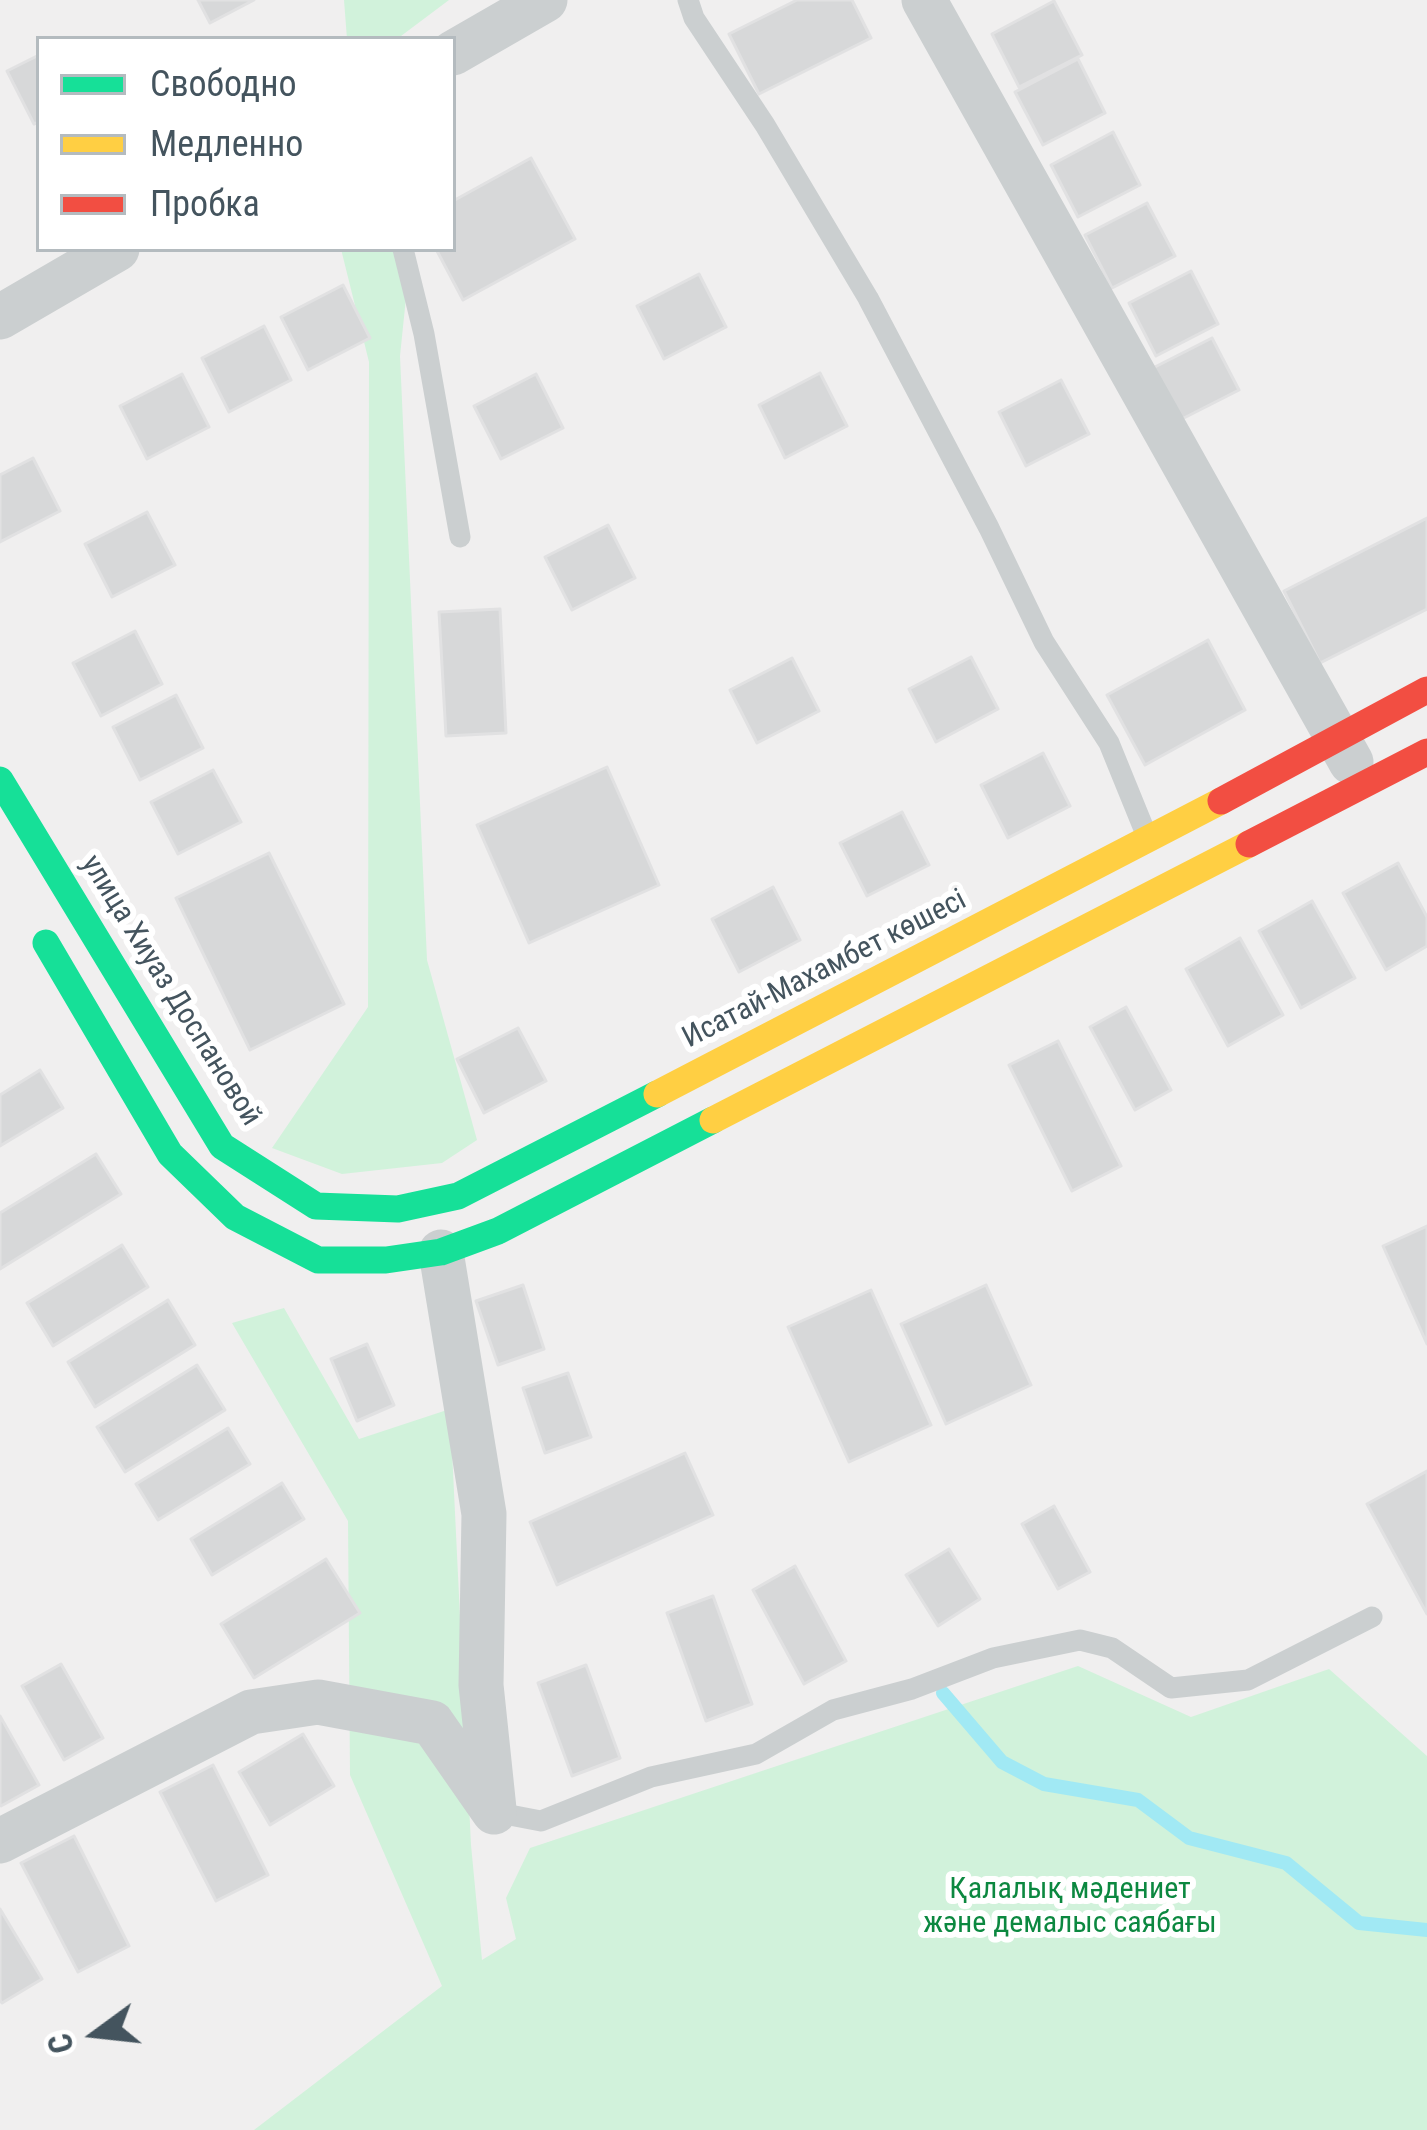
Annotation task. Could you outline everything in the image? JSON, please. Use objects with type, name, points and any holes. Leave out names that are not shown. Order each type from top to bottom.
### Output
[{"type":"main road","points":[[34,922],[170,1154],[235,1217],[318,1260],[386,1260],[441,1252],[498,1231],[1160,863],[1338,738],[1427,690]]},
{"type":"main road","points":[[1160,863],[1365,785],[1427,752]]},
{"type":"main road","name":"улица Хиуаз Доспановой","points":[[0,780],[222,1146],[316,1207]]},
{"type":"main road","name":"Исатай-Махамбет көшесі","points":[[316,1207],[398,1209],[458,1196],[1160,863]]},
{"type":"street","points":[[456,51],[545,0]]},
{"type":"street","points":[[924,0],[1365,785]]},
{"type":"street","points":[[0,317],[112,252]]},
{"type":"street","points":[[441,1252],[484,1514],[481,1685],[494,1812]]},
{"type":"street","points":[[0,1841],[250,1712],[318,1702],[432,1723],[494,1812]]},
{"type":"lane","points":[[688,0],[694,17],[868,298],[1044,642],[1109,743],[1160,863]]},
{"type":"lane","points":[[404,252],[424,334],[460,537]]},
{"type":"lane","points":[[494,1812],[541,1821],[651,1777],[756,1754],[833,1710],[912,1689],[994,1658],[1080,1640],[1112,1648],[1171,1688],[1248,1680],[1372,1616]]},
{"type":"green space","points":[[344,0],[449,0],[401,36],[347,36]]},
{"type":"green space","points":[[342,252],[411,252],[400,356],[427,960],[477,1140],[442,1163],[342,1174],[272,1148],[368,1007],[369,362]]},
{"type":"green space","name":"Қалалық мәдениет және демалыс саябағы","points":[[284,1308],[359,1439],[450,1409],[471,1845],[482,1960],[516,1939],[506,1898],[530,1848],[1078,1666],[1191,1717],[1329,1669],[1427,1756],[1427,2130],[254,2130],[442,1986],[350,1775],[348,1521],[232,1323]]},
{"type":"building","points":[[198,0],[254,0],[210,23]]},
{"type":"building","points":[[797,0],[852,0],[871,38],[759,94],[729,34]]},
{"type":"building","points":[[1054,1],[1082,55],[1019,87],[992,34]]},
{"type":"building","points":[[36,56],[36,123],[34,124],[7,71]]},
{"type":"building","points":[[1078,59],[1105,113],[1043,145],[1015,92]]},
{"type":"building","points":[[1113,132],[1140,185],[1078,217],[1051,165]]},
{"type":"building","points":[[531,158],[575,239],[463,300],[438,252],[456,252],[456,199]]},
{"type":"building","points":[[1147,203],[1175,256],[1112,288],[1085,235]]},
{"type":"building","points":[[1191,271],[1218,324],[1156,356],[1129,303]]},
{"type":"building","points":[[699,274],[726,327],[664,359],[637,306]]},
{"type":"building","points":[[343,285],[370,338],[308,370],[281,317]]},
{"type":"building","points":[[264,326],[291,380],[229,412],[202,358]]},
{"type":"building","points":[[1212,338],[1239,390],[1176,422],[1149,370]]},
{"type":"building","points":[[820,373],[847,426],[785,458],[759,405]]},
{"type":"building","points":[[182,374],[209,427],[147,459],[120,406]]},
{"type":"building","points":[[536,374],[563,428],[501,459],[474,406]]},
{"type":"building","points":[[1061,380],[1089,434],[1026,466],[999,412]]},
{"type":"building","points":[[33,458],[60,511],[0,542],[0,475]]},
{"type":"building","points":[[147,512],[175,565],[112,597],[85,544]]},
{"type":"building","points":[[1427,518],[1427,609],[1320,663],[1284,591]]},
{"type":"building","points":[[608,525],[635,578],[572,610],[545,557]]},
{"type":"building","points":[[500,609],[506,733],[446,736],[439,612]]},
{"type":"building","points":[[135,631],[162,684],[101,716],[73,663]]},
{"type":"building","points":[[1208,640],[1245,710],[1145,765],[1107,695]]},
{"type":"building","points":[[971,657],[998,709],[936,742],[909,689]]},
{"type":"building","points":[[792,658],[819,711],[757,743],[730,690]]},
{"type":"building","points":[[176,695],[203,748],[140,780],[113,727]]},
{"type":"building","points":[[1043,753],[1070,806],[1008,838],[981,785]]},
{"type":"building","points":[[607,767],[659,885],[529,943],[477,825]]},
{"type":"building","points":[[213,770],[241,822],[178,854],[151,802]]},
{"type":"building","points":[[902,812],[929,865],[867,896],[840,843]]},
{"type":"building","points":[[269,853],[344,1004],[250,1050],[176,898]]},
{"type":"building","points":[[1398,863],[1427,917],[1427,946],[1386,970],[1343,893]]},
{"type":"building","points":[[773,887],[800,940],[739,972],[712,919]]},
{"type":"building","points":[[1312,901],[1355,978],[1301,1008],[1259,931]]},
{"type":"building","points":[[1240,938],[1283,1015],[1228,1046],[1186,969]]},
{"type":"building","points":[[1126,1007],[1171,1090],[1135,1110],[1090,1027]]},
{"type":"building","points":[[518,1028],[546,1081],[484,1113],[457,1059]]},
{"type":"building","points":[[1058,1041],[1121,1166],[1072,1191],[1009,1065]]},
{"type":"building","points":[[40,1070],[63,1108],[0,1146],[0,1095]]},
{"type":"building","points":[[96,1154],[121,1194],[0,1269],[0,1213]]},
{"type":"building","points":[[1427,1226],[1427,1344],[1383,1246]]},
{"type":"building","points":[[122,1245],[148,1287],[53,1346],[27,1303]]},
{"type":"building","points":[[523,1285],[544,1349],[498,1365],[476,1301]]},
{"type":"building","points":[[986,1285],[1031,1385],[946,1424],[901,1324]]},
{"type":"building","points":[[871,1290],[931,1425],[849,1462],[788,1327]]},
{"type":"building","points":[[168,1300],[195,1345],[95,1407],[68,1362]]},
{"type":"building","points":[[367,1344],[394,1405],[357,1421],[331,1359]]},
{"type":"building","points":[[197,1365],[225,1410],[125,1472],[97,1427]]},
{"type":"building","points":[[568,1373],[591,1437],[545,1453],[523,1388]]},
{"type":"building","points":[[228,1428],[250,1464],[158,1520],[136,1484]]},
{"type":"building","points":[[685,1453],[713,1515],[557,1585],[530,1522]]},
{"type":"building","points":[[1427,1471],[1427,1614],[1367,1504]]},
{"type":"building","points":[[282,1483],[304,1519],[212,1575],[191,1539]]},
{"type":"building","points":[[1054,1506],[1090,1572],[1058,1589],[1022,1524]]},
{"type":"building","points":[[949,1549],[980,1599],[938,1626],[906,1575]]},
{"type":"building","points":[[326,1559],[360,1613],[254,1678],[221,1624]]},
{"type":"building","points":[[795,1566],[846,1661],[804,1684],[753,1590]]},
{"type":"building","points":[[713,1596],[752,1704],[706,1721],[667,1613]]},
{"type":"building","points":[[61,1664],[103,1738],[64,1760],[22,1686]]},
{"type":"building","points":[[586,1665],[620,1758],[572,1776],[538,1683]]},
{"type":"building","points":[[0,1716],[39,1785],[1,1806],[0,1805]]},
{"type":"building","points":[[303,1734],[334,1786],[270,1825],[239,1772]]},
{"type":"building","points":[[213,1765],[268,1875],[216,1901],[160,1792]]},
{"type":"building","points":[[74,1836],[129,1946],[78,1972],[21,1863]]},
{"type":"building","points":[[0,1909],[42,1979],[2,2003],[0,2000]]},
{"type":"waterway","points":[[943,1693],[1002,1762],[1044,1784],[1138,1800],[1189,1838],[1286,1863],[1359,1923],[1427,1930]]},
{"type":"traffic: fast","points":[[0,780],[222,1146],[316,1206],[398,1209],[458,1196],[657,1094]]},
{"type":"traffic: fast","points":[[46,943],[170,1154],[235,1217],[318,1260],[386,1260],[441,1252],[498,1231],[713,1120]]},
{"type":"traffic: slow","points":[[657,1094],[1221,801]]},
{"type":"traffic: slow","points":[[713,1120],[1249,844]]},
{"type":"traffic: jam","points":[[1221,801],[1427,690]]},
{"type":"traffic: jam","points":[[1249,844],[1427,752]]}]
